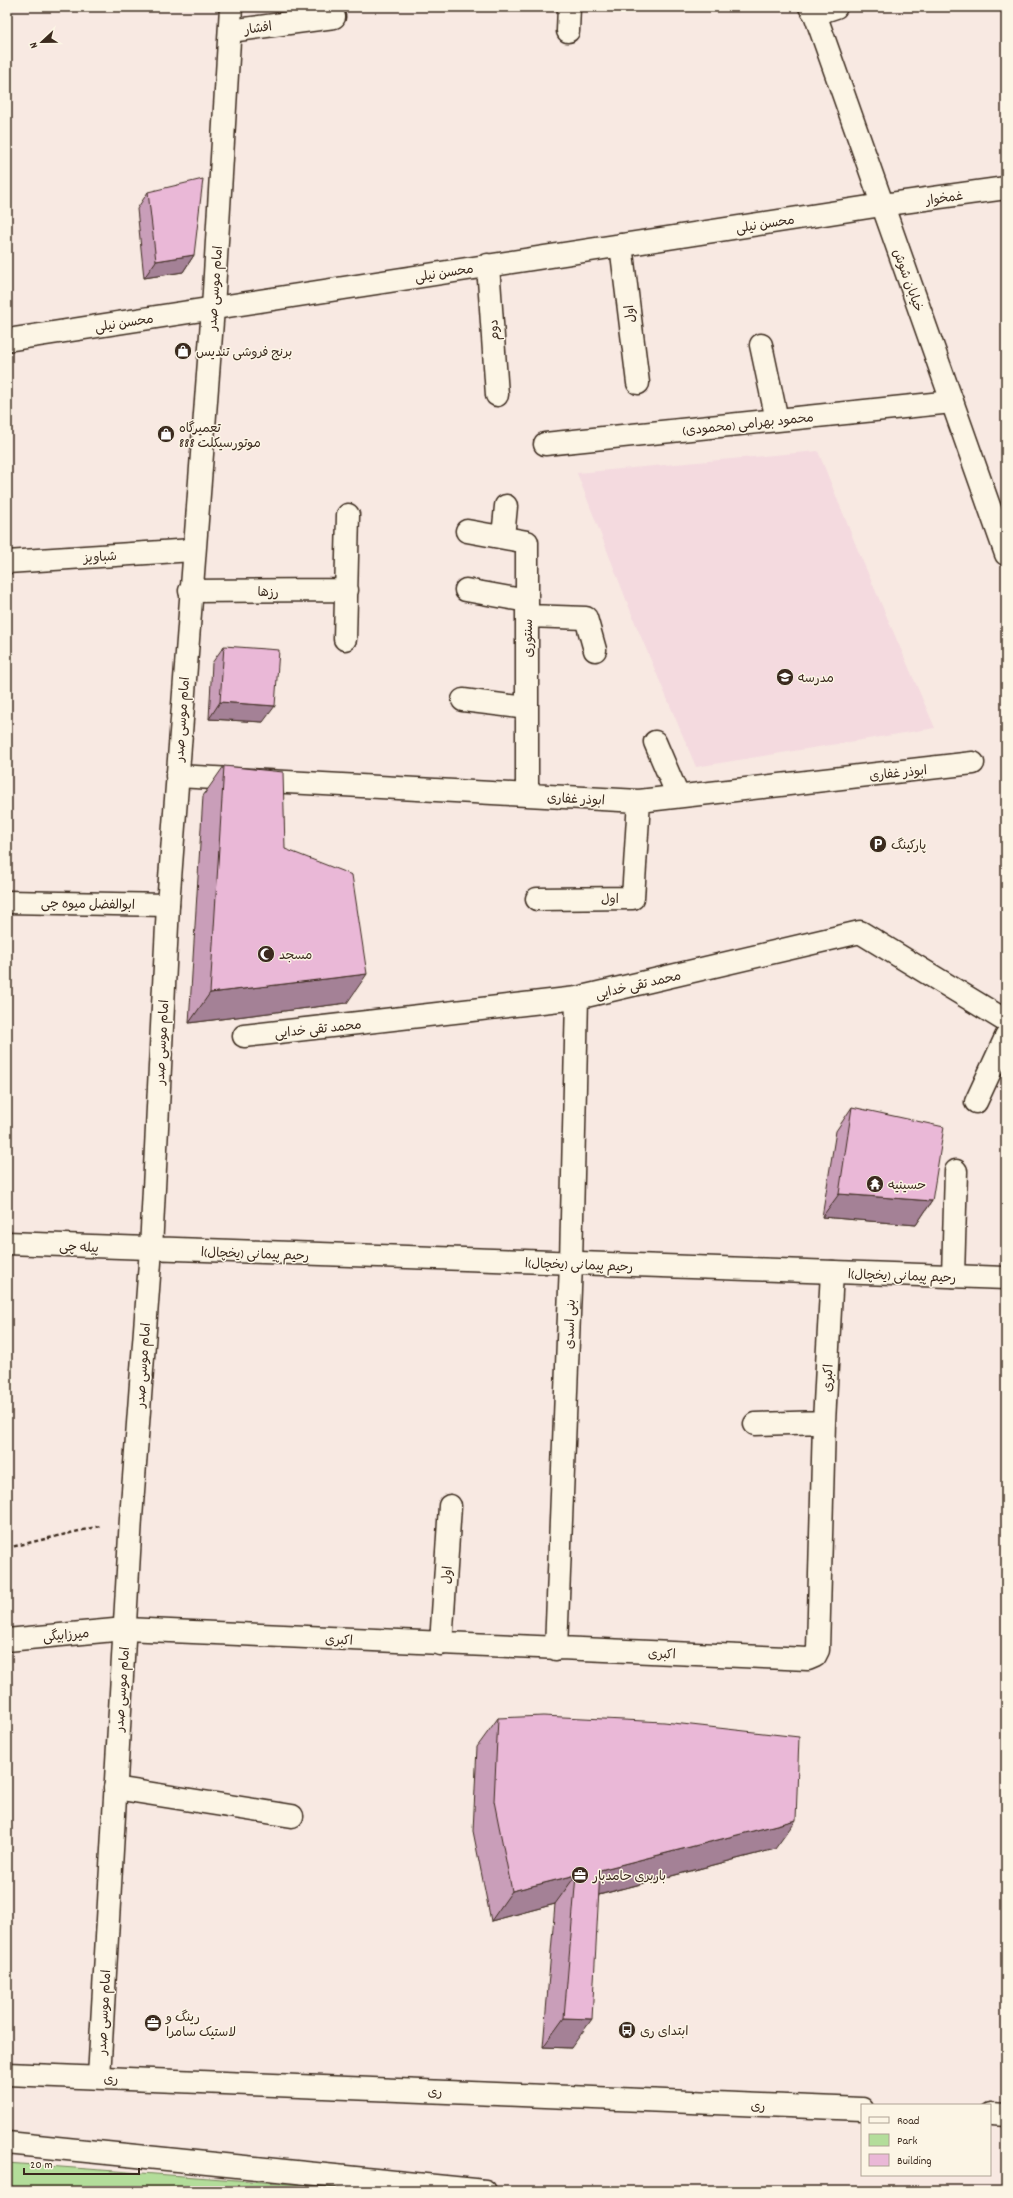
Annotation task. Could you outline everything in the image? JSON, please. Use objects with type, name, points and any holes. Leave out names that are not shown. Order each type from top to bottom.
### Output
[{"type":"street","name":"امام موسی صدر","points":[[99,2078],[131,1518],[151,1249],[168,905],[193,550],[213,308],[231,7]]},
{"type":"street","points":[[568,31],[569,7]]},
{"type":"street","points":[[813,10],[836,7]]},
{"type":"street","name":"خیابان شوش","points":[[813,10],[1006,554]]},
{"type":"street","name":"افشار","points":[[230,31],[334,17]]},
{"type":"street","name":"غمخوار","points":[[882,205],[1006,188]]},
{"type":"street","name":"محسن نیلی","points":[[7,340],[882,205]]},
{"type":"street","name":"اول","points":[[621,245],[638,383]]},
{"type":"street","name":"دوم","points":[[488,266],[497,395]]},
{"type":"street","points":[[761,345],[777,420]]},
{"type":"street","name":"محمود بهرامی (محمودی)","points":[[545,444],[952,402]]},
{"type":"street","points":[[503,537],[506,506]]},
{"type":"street","points":[[345,639],[348,515]]},
{"type":"street","name":"سنتوری","points":[[467,531],[527,542],[527,795]]},
{"type":"street","name":"شباویز","points":[[7,562],[193,550]]},
{"type":"street","name":"رزها","points":[[190,591],[347,590]]},
{"type":"street","points":[[466,590],[527,609],[586,618],[595,650]]},
{"type":"street","points":[[463,700],[527,708]]},
{"type":"street","points":[[655,742],[678,796]]},
{"type":"street","name":"ابوذر غفاری","points":[[178,776],[638,801],[973,763]]},
{"type":"street","name":"اول","points":[[537,899],[633,898],[638,801]]},
{"type":"street","name":"ابوالفضل میوه چی","points":[[7,902],[168,905]]},
{"type":"street","name":"محمد تقی خدایی","points":[[244,1036],[577,998],[860,932],[1006,1021]]},
{"type":"street","name":"بنی اسدی","points":[[556,1649],[571,1263],[577,998]]},
{"type":"street","points":[[976,1102],[1006,1036]]},
{"type":"street","points":[[953,1276],[956,1171]]},
{"type":"street","name":"پیله چی","points":[[7,1242],[151,1249]]},
{"type":"street","name":"رحیم پیمانی (یخچال)ا","points":[[151,1249],[1006,1278]]},
{"type":"street","name":"اکبری","points":[[125,1629],[808,1659],[815,1656],[818,1650],[824,1422],[832,1272]]},
{"type":"street","points":[[755,1424],[824,1422]]},
{"type":"street","name":"اول","points":[[441,1644],[450,1506]]},
{"type":"street","name":"میرزابیگی","points":[[7,1640],[125,1629]]},
{"type":"street","points":[[115,1788],[292,1816]]},
{"type":"street","name":"ری","points":[[7,2074],[861,2109]]},
{"type":"street","points":[[991,2114],[1006,2115]]},
{"type":"street","points":[[7,2143],[485,2191]]},
{"type":"path","points":[[7,1548],[131,1518]]},
{"type":"shaded area","points":[[818,451],[857,548],[935,728],[696,767],[636,625],[577,473]]},
{"type":"green space","points":[[7,2163],[384,2191],[7,2191]]},
{"type":"building","points":[[203,179],[194,255],[156,261],[148,192]]},
{"type":"building","points":[[224,646],[279,650],[275,706],[220,702]]},
{"type":"building","name":"مسجد","points":[[224,766],[283,772],[285,849],[352,875],[367,974],[210,993]]},
{"type":"building","points":[[852,1107],[944,1127],[932,1201],[839,1194]]},
{"type":"building","name":"باربری حامدبار","points":[[543,1716],[664,1722],[799,1737],[796,1820],[600,1870],[592,2019],[564,2018],[576,1875],[512,1891],[494,1801],[498,1718]]},
{"type":"place","name":"برنج فروشی تندیس","points":[[183,351]]},
{"type":"place","name":"تعمیرگاه موتورسیکلت 888","points":[[166,434]]},
{"type":"place","name":"مدرسه","points":[[785,677]]},
{"type":"place","name":"پارکینگ","points":[[878,844]]},
{"type":"place","name":"مسجد","points":[[266,954]]},
{"type":"place","name":"حسینیه","points":[[875,1184]]},
{"type":"place","name":"باربری حامدبار","points":[[580,1875]]},
{"type":"place","name":"رینگ و لاستیک سامرا","points":[[153,2023]]},
{"type":"place","name":"ابتدای ری","points":[[627,2030]]}]
